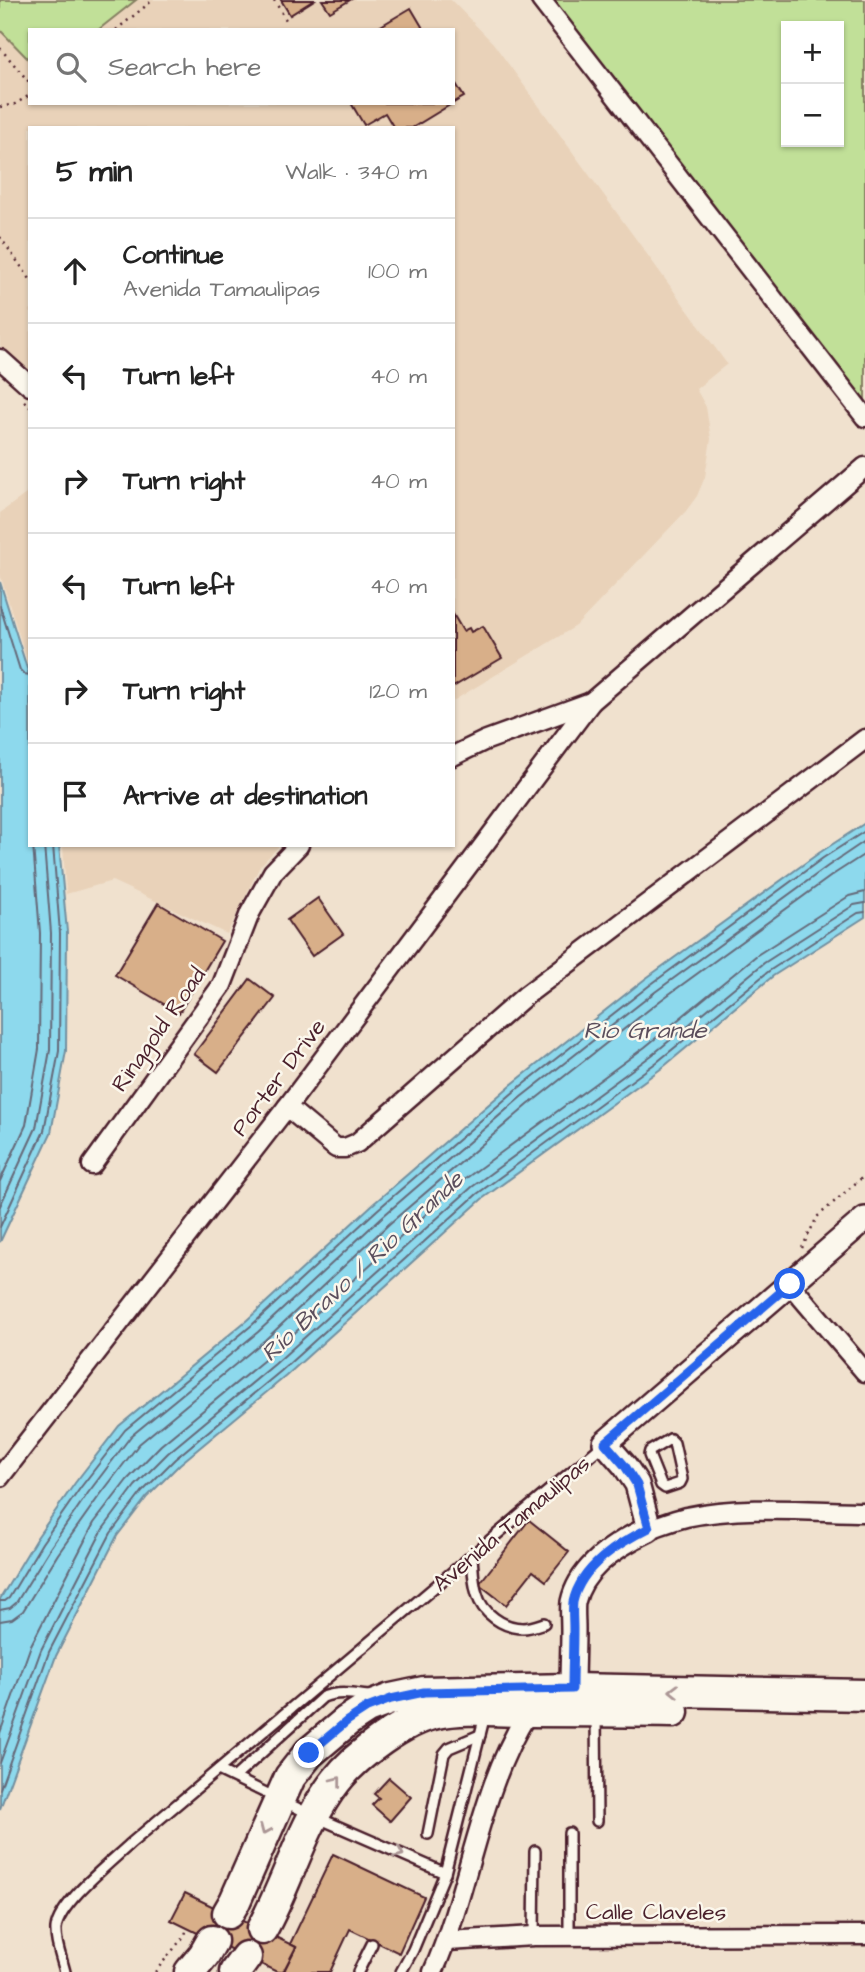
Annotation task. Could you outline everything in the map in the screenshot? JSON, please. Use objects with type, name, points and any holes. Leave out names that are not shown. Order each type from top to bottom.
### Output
[{"type":"main road","points":[[228,1913],[290,1777],[325,1738],[367,1708],[391,1699],[424,1692],[572,1689],[865,1715]]},
{"type":"main road","points":[[262,1928],[314,1816],[336,1781],[356,1759],[374,1745],[414,1721],[437,1713],[483,1722],[529,1711],[596,1711],[709,1702],[865,1695]]},
{"type":"main road","points":[[190,1972],[204,1955],[200,1934]]},
{"type":"street","points":[[541,0],[865,417]]},
{"type":"street","points":[[0,359],[28,384]]},
{"type":"street","points":[[455,755],[484,741],[591,702],[865,467]]},
{"type":"street","name":"Porter Drive","points":[[0,1477],[287,1107],[591,702]]},
{"type":"street","points":[[287,1107],[336,1148],[345,1149],[357,1143],[525,996],[865,739]]},
{"type":"street","name":"Ringgold Road","points":[[92,1165],[222,985],[256,903],[273,873],[297,847]]},
{"type":"street","name":"Avenida Tamaulipas","points":[[605,1443],[865,1219]]},
{"type":"street","points":[[790,1284],[865,1372]]},
{"type":"street","points":[[605,1443],[625,1466],[647,1480],[649,1528]]},
{"type":"street","points":[[572,1689],[573,1602],[578,1588],[591,1569],[616,1546],[649,1528],[684,1517],[735,1511],[865,1512]]},
{"type":"street","points":[[433,1972],[447,1941],[498,1771],[529,1711]]},
{"type":"street","name":"Calle Claveles","points":[[447,1941],[534,1936],[865,1935]]},
{"type":"lane","points":[[670,1439],[674,1443],[682,1482],[665,1488],[647,1480],[650,1451],[670,1439]]},
{"type":"lane","name":"Avenida Tamaulipas","points":[[65,1972],[56,1929],[61,1914],[76,1895],[130,1844],[605,1443]]},
{"type":"lane","points":[[472,1556],[480,1604],[494,1618],[508,1625],[524,1628],[544,1623]]},
{"type":"lane","points":[[235,1777],[323,1697],[341,1693],[391,1699]]},
{"type":"lane","points":[[596,1711],[597,1821]]},
{"type":"lane","points":[[428,1834],[444,1754],[483,1722]]},
{"type":"lane","points":[[401,1972],[445,1873],[483,1722]]},
{"type":"lane","points":[[218,1770],[314,1816],[445,1873]]},
{"type":"lane","points":[[569,1833],[569,1936]]},
{"type":"lane","points":[[534,1936],[535,1850]]},
{"type":"lane","points":[[358,1972],[372,1944]]},
{"type":"path","points":[[118,28],[153,0]]},
{"type":"path","points":[[274,0],[286,20]]},
{"type":"path","points":[[0,48],[28,81]]},
{"type":"path","points":[[0,107],[15,104],[28,95]]},
{"type":"path","points":[[0,237],[28,276]]},
{"type":"path","points":[[800,1251],[817,1217],[865,1175]]},
{"type":"path","points":[[155,1972],[185,1935],[200,1934]]},
{"type":"shaded area","points":[[0,0],[451,0],[493,43],[727,364],[696,389],[706,407],[711,439],[705,477],[697,496],[686,511],[576,626],[455,700],[455,126],[28,126],[28,373],[0,346]]},
{"type":"shaded area","points":[[28,492],[28,664],[0,574],[0,513]]},
{"type":"shaded area","points":[[63,847],[278,847],[260,866],[227,934],[112,881],[66,894]]},
{"type":"green space","points":[[0,0],[136,0],[101,28],[28,28],[28,59],[0,30]]},
{"type":"green space","points":[[539,0],[865,0],[865,417]]},
{"type":"water","points":[[0,582],[28,672],[28,847],[59,847],[67,932],[66,1051],[51,1133],[0,1242]]},
{"type":"water","name":"Rio Grande","points":[[865,823],[865,917],[773,976],[662,1068],[482,1199],[286,1376],[180,1464],[147,1497],[117,1536],[56,1656],[0,1809],[0,1599],[36,1539],[119,1426],[247,1320],[372,1205],[511,1085],[645,979],[819,853]]},
{"type":"building","points":[[281,0],[314,0],[290,15]]},
{"type":"building","points":[[322,0],[350,0],[330,12]]},
{"type":"building","points":[[411,8],[423,28],[377,28]]},
{"type":"building","points":[[455,82],[464,97],[455,102]]},
{"type":"building","points":[[352,105],[450,105],[415,126],[393,126],[385,113],[364,125]]},
{"type":"building","points":[[455,617],[463,631],[469,628],[471,632],[483,626],[502,658],[455,686]]},
{"type":"building","points":[[318,898],[343,934],[312,956],[287,920]]},
{"type":"building","points":[[158,903],[222,941],[179,1013],[115,975]]},
{"type":"building","points":[[250,979],[275,998],[218,1072],[194,1054]]},
{"type":"building","points":[[529,1520],[569,1552],[546,1581],[533,1571],[506,1605],[479,1584]]},
{"type":"building","points":[[389,1778],[411,1797],[390,1821],[372,1805],[379,1798],[374,1794]]},
{"type":"building","points":[[333,1854],[424,1897],[399,1953],[350,1929],[330,1972],[284,1971],[296,1947],[290,1944]]},
{"type":"building","points":[[185,1893],[296,1947],[283,1972],[277,1972],[171,1920]]},
{"type":"route","points":[[309,1753],[347,1721],[367,1708],[391,1699],[424,1692],[572,1689],[573,1602],[578,1588],[604,1556],[616,1546],[649,1528],[637,1485],[605,1443],[790,1284]]},
{"type":"water label","name":"Río Bravo / Rio Grande","points":[[362,1266]]}]
